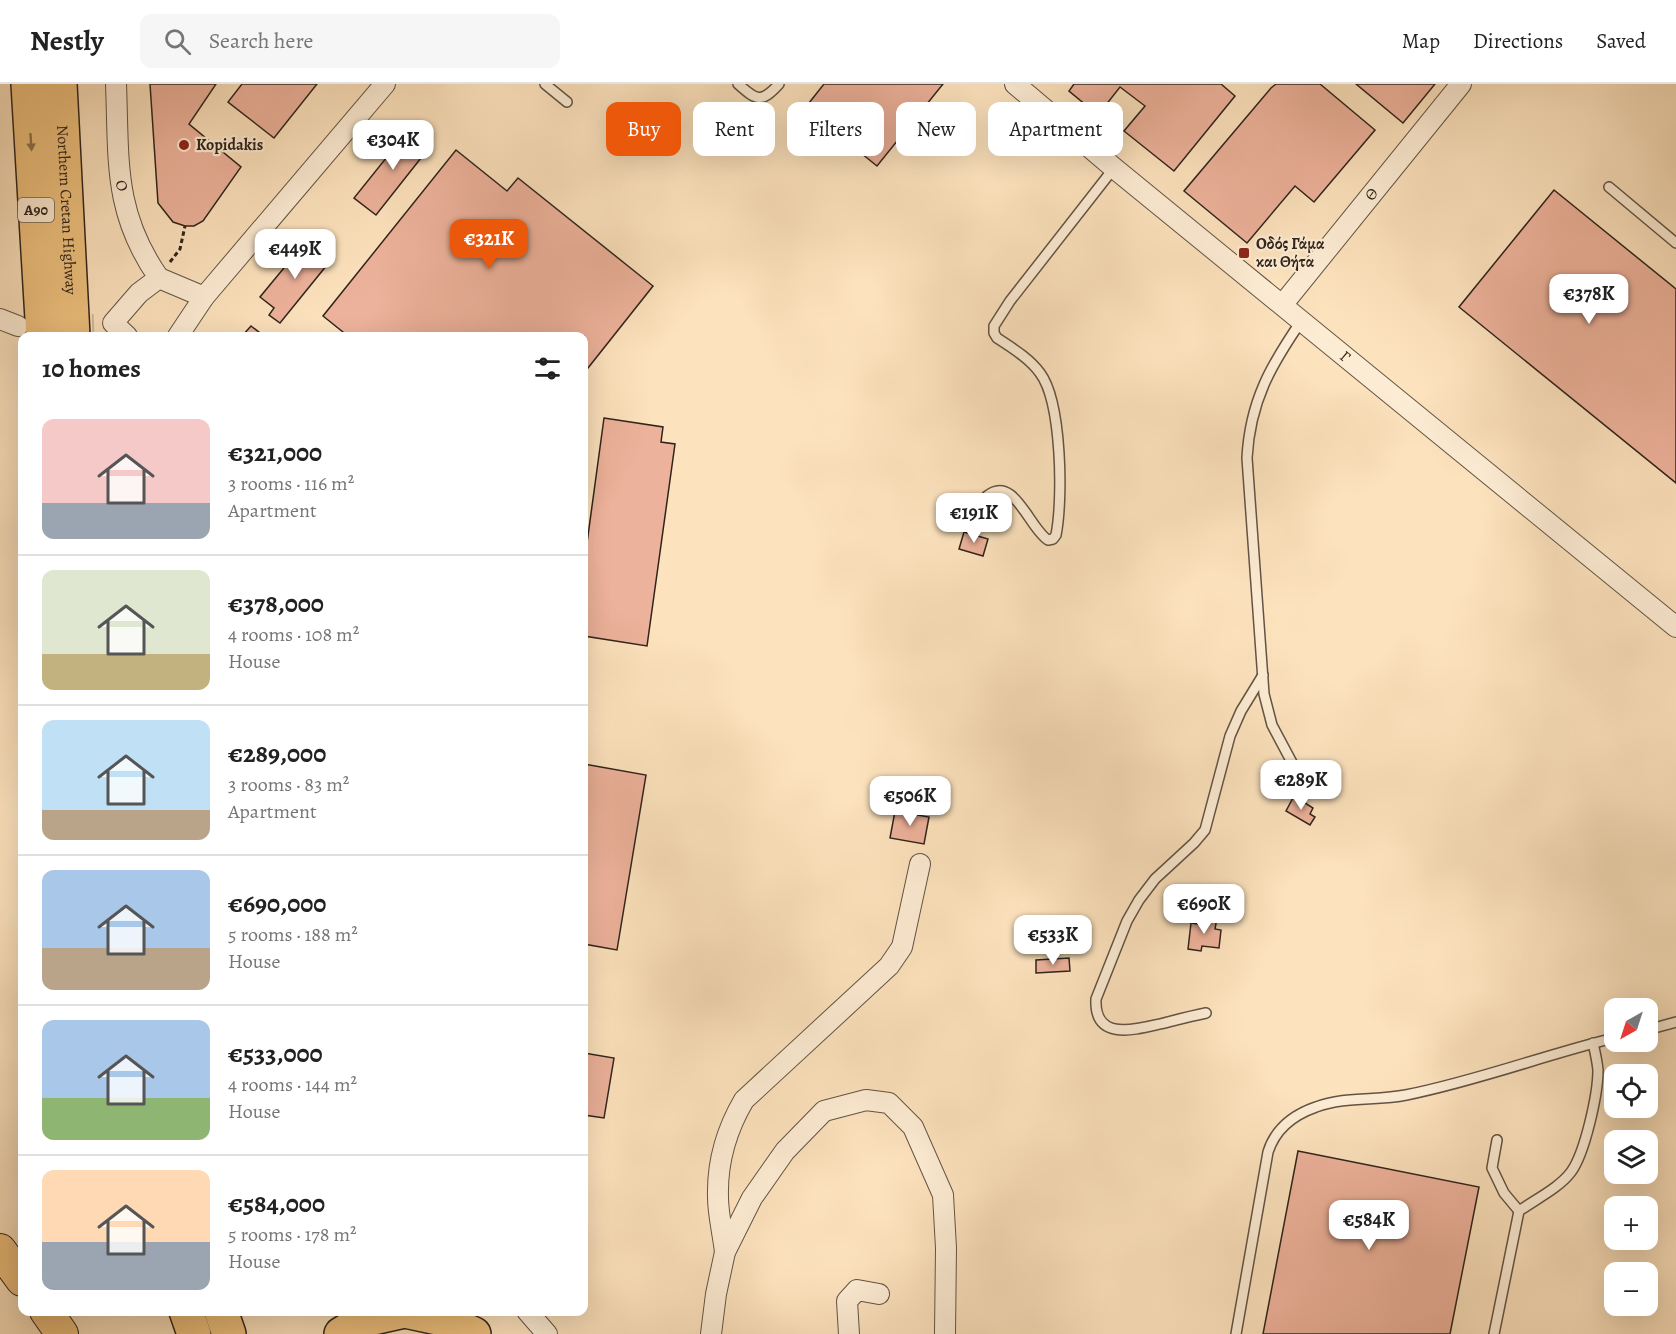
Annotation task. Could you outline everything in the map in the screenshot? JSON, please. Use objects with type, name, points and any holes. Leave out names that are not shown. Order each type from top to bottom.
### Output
[{"type":"highway","name":"Northern Cretan Highway","points":[[20,327],[28,84]]},
{"type":"highway","name":"Northern Cretan Highway","points":[[60,84],[102,330]]},
{"type":"highway","points":[[188,1316],[194,1334]]},
{"type":"highway","points":[[223,1316],[229,1334]]},
{"type":"highway","points":[[341,1334],[364,1320],[382,1316]]},
{"type":"highway","points":[[428,1316],[442,1319],[474,1334]]},
{"type":"main road","points":[[0,1250],[18,1275]]},
{"type":"main road","points":[[49,1316],[62,1334]]},
{"type":"street","name":"Ο","points":[[116,84],[119,163],[125,208],[134,236],[145,258],[159,278]]},
{"type":"street","points":[[181,332],[204,297],[385,84]]},
{"type":"street","name":"Γ","points":[[1015,84],[1114,168],[1676,627]]},
{"type":"street","name":"Θ","points":[[1283,304],[1461,84]]},
{"type":"street","points":[[102,330],[139,293],[159,278],[204,297]]},
{"type":"street","points":[[725,1252],[718,1196],[722,1152],[732,1121],[744,1100],[889,966],[902,946],[920,864]]},
{"type":"street","points":[[711,1334],[716,1294],[725,1252],[752,1198],[785,1151],[824,1111],[866,1100],[889,1103],[913,1127],[943,1195],[946,1248],[945,1334]]},
{"type":"street","points":[[849,1334],[847,1301],[857,1290],[879,1294]]},
{"type":"street","points":[[531,1316],[547,1334]]},
{"type":"lane","points":[[545,84],[567,102]]},
{"type":"lane","points":[[738,84],[753,97],[761,98],[770,94],[779,84]]},
{"type":"lane","points":[[973,525],[977,507],[983,499],[992,492],[1000,490],[1014,496],[1032,525],[1043,537],[1048,540],[1056,536],[1060,502],[1059,461],[1053,406],[1042,374],[1034,365],[997,338],[994,326],[1010,301],[1114,168]]},
{"type":"lane","points":[[1609,187],[1676,243]]},
{"type":"lane","points":[[1302,320],[1277,356],[1264,382],[1251,425],[1247,447],[1247,472],[1265,700],[1272,725],[1305,787]]},
{"type":"lane","points":[[1206,1013],[1134,1030],[1120,1030],[1100,1020],[1096,1012],[1096,999],[1127,921],[1139,900],[1155,879],[1205,830],[1230,736],[1241,711],[1263,675]]},
{"type":"lane","points":[[1658,1027],[1676,1022]]},
{"type":"lane","points":[[1236,1334],[1268,1152],[1275,1134],[1284,1125],[1316,1106],[1342,1101],[1408,1095],[1604,1040]]},
{"type":"lane","points":[[1494,1334],[1519,1211],[1569,1174],[1581,1154],[1591,1116],[1598,1073],[1597,1056],[1593,1043]]},
{"type":"lane","points":[[1497,1140],[1492,1168],[1504,1193],[1519,1211]]},
{"type":"path","points":[[159,278],[180,249],[185,226]]},
{"type":"building","name":"Kopidakis","points":[[150,84],[216,84],[189,124],[241,167],[203,221],[194,226],[173,222],[158,203]]},
{"type":"building","points":[[242,84],[317,84],[274,138],[228,102]]},
{"type":"building","points":[[824,84],[943,84],[929,102],[896,102],[896,142],[877,166],[865,156],[884,156],[884,102],[810,102]]},
{"type":"building","points":[[1074,84],[1221,84],[1235,96],[1174,171],[1124,131],[1145,106],[1120,87],[1108,102],[1082,102],[1069,91]]},
{"type":"building","points":[[1276,84],[1320,84],[1375,130],[1314,202],[1295,186],[1247,243],[1184,191]]},
{"type":"building","points":[[1356,84],[1435,84],[1403,123]]},
{"type":"building","points":[[411,127],[432,144],[376,215],[354,198]]},
{"type":"building","points":[[456,150],[507,191],[518,178],[653,286],[588,368],[588,332],[343,332],[323,316]]},
{"type":"building","points":[[1554,190],[1676,289],[1676,483],[1459,307]]},
{"type":"building","points":[[307,240],[331,260],[280,323],[269,315],[274,308],[260,297]]},
{"type":"building","points":[[251,326],[259,332],[246,332]]},
{"type":"building","points":[[604,418],[663,427],[661,442],[675,444],[647,646],[588,637],[588,536]]},
{"type":"building","points":[[964,532],[988,539],[983,556],[959,549]]},
{"type":"building","points":[[588,765],[646,775],[617,950],[588,945]]},
{"type":"building","points":[[1294,796],[1313,808],[1310,814],[1315,817],[1310,825],[1286,811]]},
{"type":"building","points":[[895,811],[929,817],[924,844],[890,838]]},
{"type":"building","points":[[1206,917],[1217,918],[1215,929],[1221,930],[1219,948],[1202,946],[1201,951],[1188,949],[1191,923],[1205,925]]},
{"type":"building","points":[[1069,958],[1070,971],[1036,973],[1036,960]]},
{"type":"building","points":[[588,1054],[614,1058],[604,1118],[588,1116]]},
{"type":"building","points":[[1298,1151],[1479,1187],[1450,1334],[1263,1334]]},
{"type":"tunnel","points":[[62,325],[94,324]]},
{"type":"place","name":"Kopidakis","points":[[184,145]]},
{"type":"place","name":"Οδός Γάμα και Θήτα","points":[[1244,253]]}]
